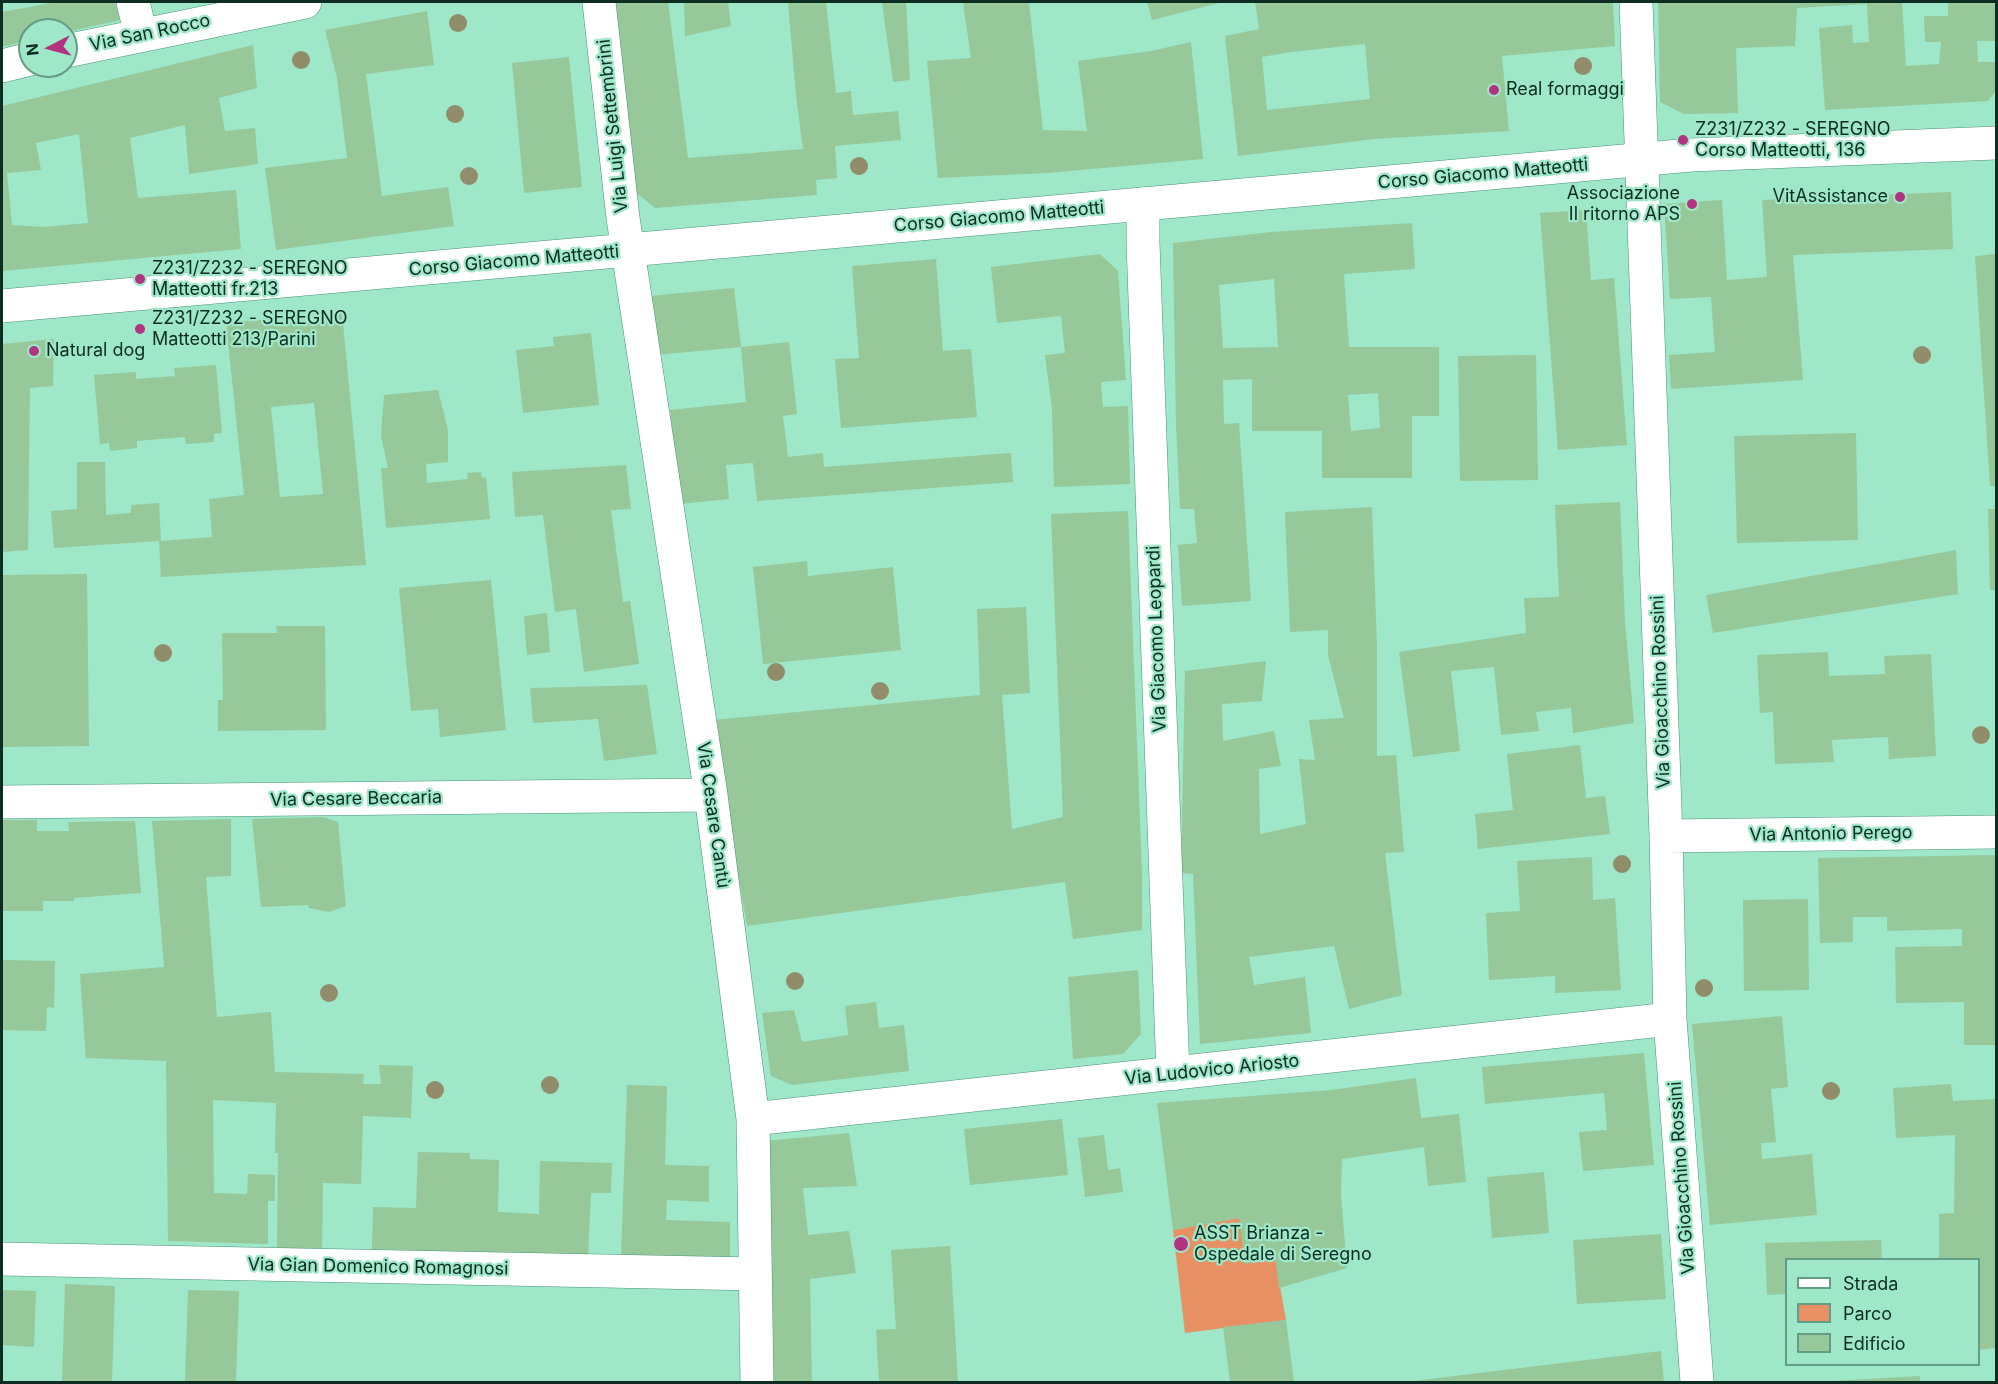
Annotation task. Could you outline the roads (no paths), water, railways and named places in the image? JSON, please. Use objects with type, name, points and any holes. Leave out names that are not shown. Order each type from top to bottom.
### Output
[{"type":"street","points":[[133,2],[141,35]]},
{"type":"street","name":"Via San Rocco","points":[[78,48],[305,2]]},
{"type":"street","name":"Via Luigi Settembrini","points":[[599,2],[628,251]]},
{"type":"street","name":"Via Gioacchino Rossini","points":[[1636,2],[1666,836],[1670,1020],[1697,1383]]},
{"type":"street","points":[[2,66],[18,62]]},
{"type":"street","name":"Corso Giacomo Matteotti","points":[[2,306],[1691,155],[1996,143]]},
{"type":"street","name":"Via Giacomo Leopardi","points":[[1143,204],[1173,1074]]},
{"type":"street","name":"Via Cesare Cantù","points":[[628,251],[711,795],[753,1119],[757,1383]]},
{"type":"street","name":"Via Cesare Beccaria","points":[[2,802],[711,795]]},
{"type":"street","name":"Via Antonio Perego","points":[[1666,836],[1996,832]]},
{"type":"street","name":"Via Ludovico Ariosto","points":[[753,1119],[1670,1020]]},
{"type":"street","name":"Via Gian Domenico Romagnosi","points":[[2,1259],[755,1274]]},
{"type":"place","name":"Real formaggi","points":[[1494,90]]},
{"type":"place","name":"Z231/Z232 - SEREGNO Corso Matteotti, 136","points":[[1683,140]]},
{"type":"place","name":"VitAssistance","points":[[1900,197]]},
{"type":"place","name":"Associazione Il ritorno APS","points":[[1692,204]]},
{"type":"place","name":"Z231/Z232 - SEREGNO Matteotti fr.213","points":[[140,279]]},
{"type":"place","name":"Z231/Z232 - SEREGNO Matteotti 213/Parini","points":[[140,329]]},
{"type":"place","name":"Natural dog","points":[[34,351]]},
{"type":"place","name":"ASST Brianza - Ospedale di Seregno","points":[[1181,1244]]}]
